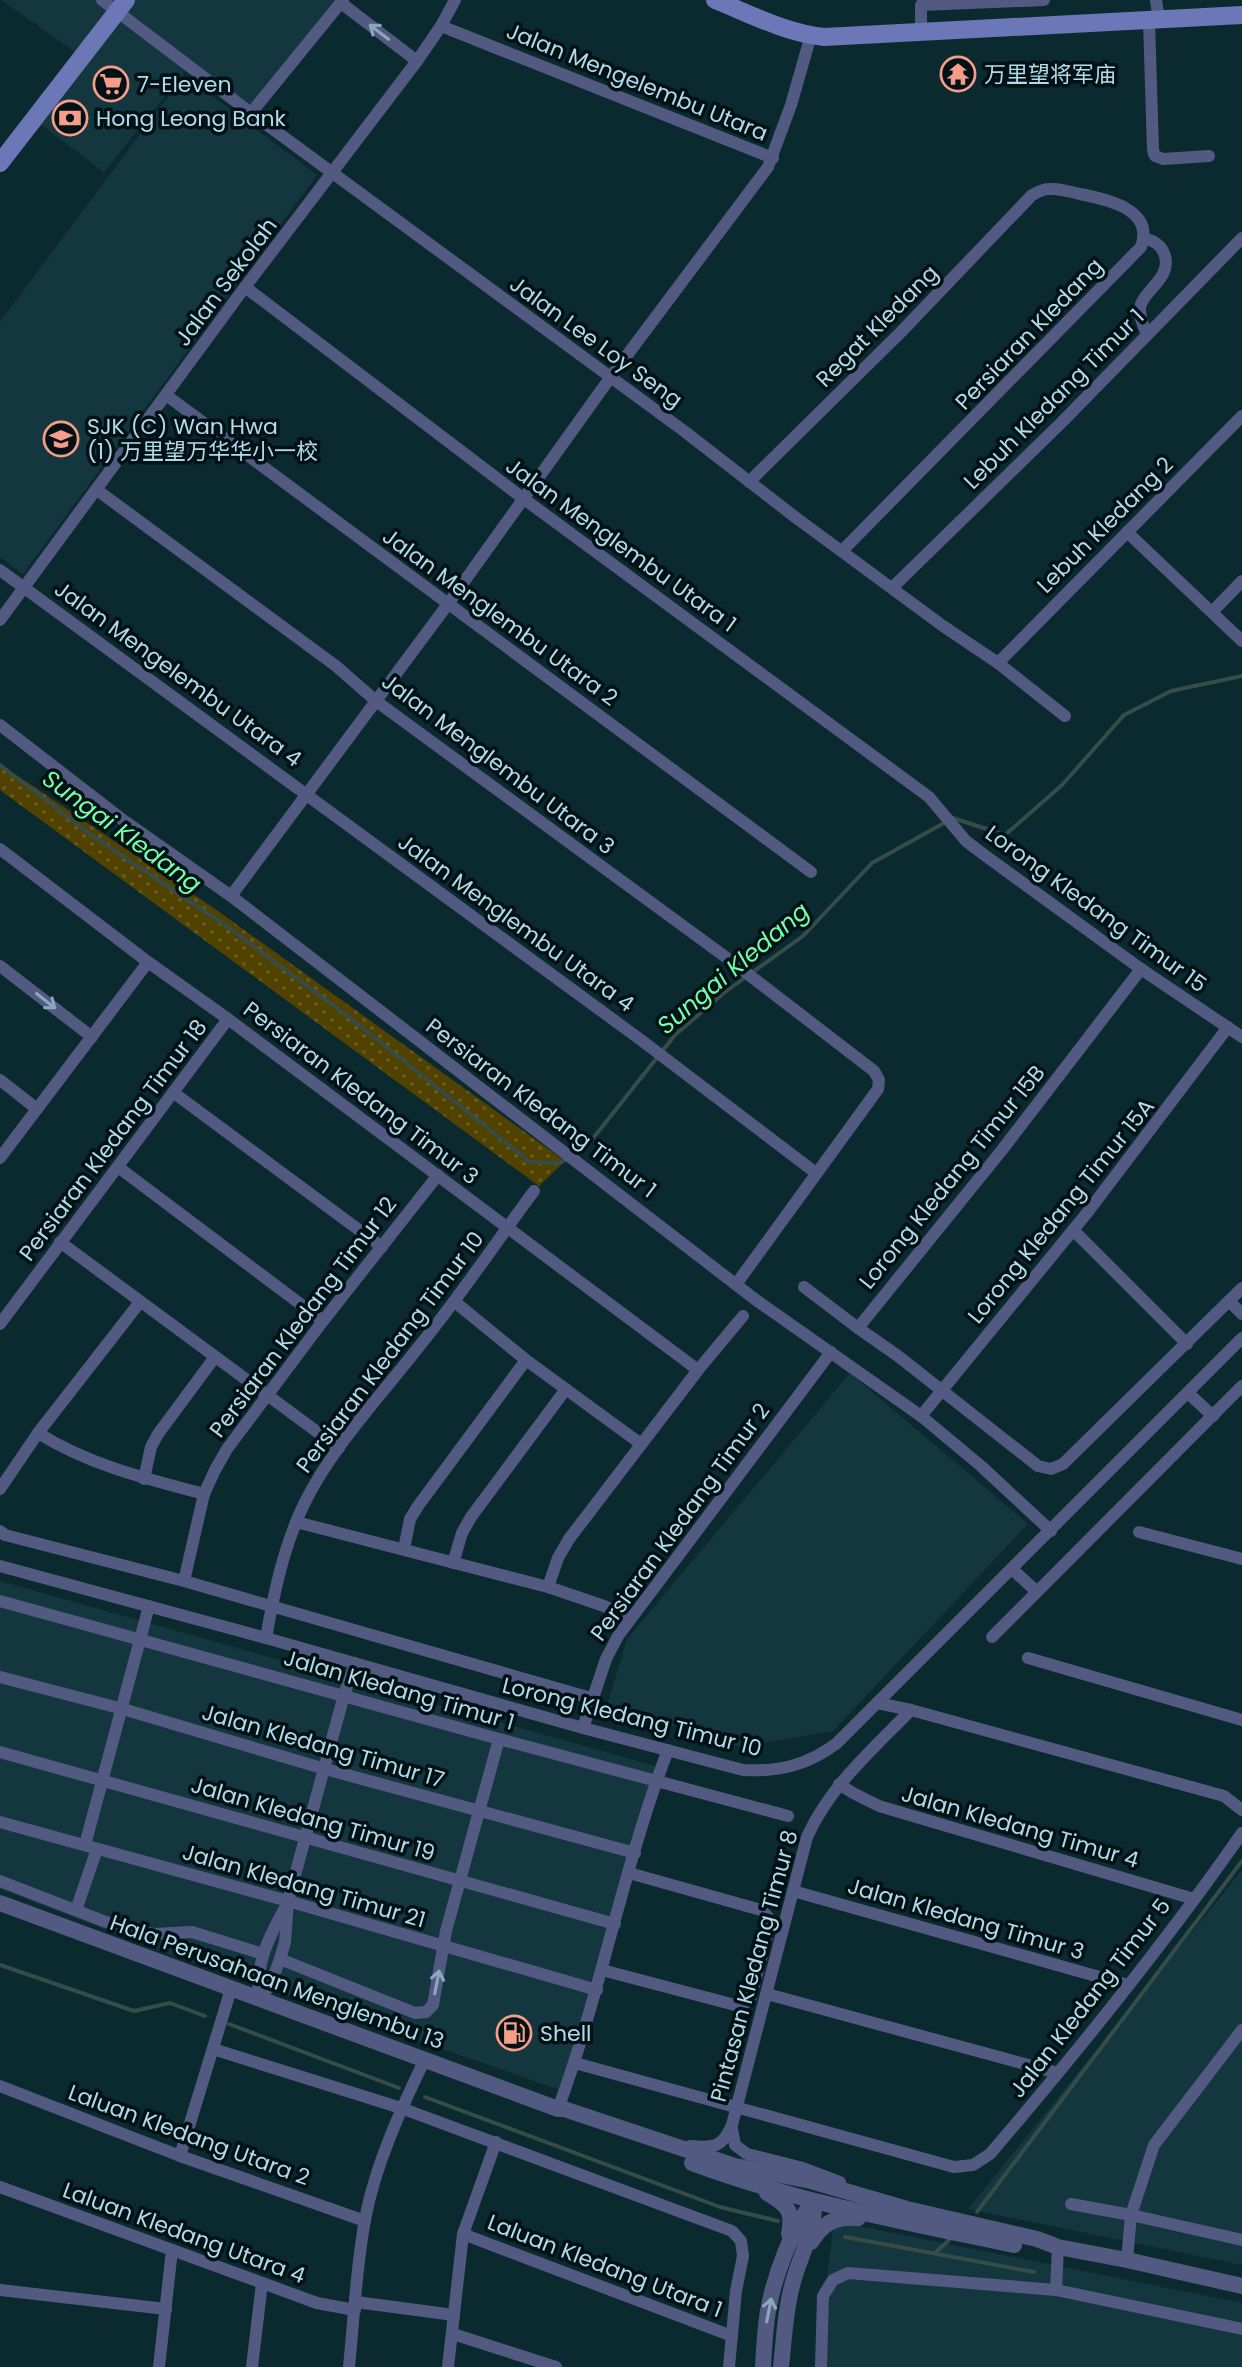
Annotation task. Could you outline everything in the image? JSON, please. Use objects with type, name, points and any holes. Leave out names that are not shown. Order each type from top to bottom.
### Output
[{"type":"main road","points":[[715,0],[765,20],[824,37],[1242,15]]},
{"type":"main road","points":[[0,152],[115,5]]},
{"type":"main road","points":[[0,163],[115,5]]},
{"type":"street","name":"Jalan Sekolah","points":[[0,620],[245,287],[417,61],[455,0]]},
{"type":"street","points":[[921,32],[920,3],[1044,0]]},
{"type":"street","points":[[1156,0],[1155,156],[1163,159],[1209,156]]},
{"type":"street","points":[[251,113],[342,2],[417,61]]},
{"type":"street","name":"Jalan Lee Loy Seng","points":[[115,5],[251,113],[943,626],[998,663],[1065,716]]},
{"type":"street","name":"Jalan Mengelembu Utara","points":[[441,26],[773,158]]},
{"type":"street","points":[[231,896],[773,158],[811,35]]},
{"type":"street","name":"Regat Kledang","points":[[749,482],[901,332],[1032,195],[1055,188],[1121,204],[1129,208],[1140,224],[1144,239]]},
{"type":"street","name":"Lebuh Kledang Timur 1","points":[[893,587],[1242,238]]},
{"type":"street","points":[[1144,239],[1163,248],[1166,260],[1163,275],[1141,304],[1141,317],[1147,335]]},
{"type":"street","name":"Persiaran Kledang","points":[[842,551],[1134,255],[1144,239]]},
{"type":"street","name":"Jalan Menglembu Utara 1","points":[[245,287],[524,499],[929,797],[966,841]]},
{"type":"street","name":"Jalan Menglembu Utara 2","points":[[166,395],[811,872]]},
{"type":"street","name":"Lebuh Kledang 2","points":[[998,663],[1242,416]]},
{"type":"street","name":"Jalan Menglembu Utara 3","points":[[97,490],[336,666],[376,701],[731,961],[874,1071],[879,1080],[878,1089],[816,1173]]},
{"type":"street","points":[[1127,532],[1242,641]]},
{"type":"street","name":"Jalan Mengelembu Utara 4","points":[[0,570],[307,793]]},
{"type":"street","points":[[1212,612],[1242,581]]},
{"type":"street","name":"Persiaran Kledang Timur 1","points":[[0,725],[123,820],[231,896],[756,1300],[921,1416],[1051,1531]]},
{"type":"street","name":"Jalan Menglembu Utara 4","points":[[307,793],[665,1057],[816,1173]]},
{"type":"street","name":"Lorong Kledang Timur 15","points":[[966,841],[1141,969],[1242,1037]]},
{"type":"street","name":"Persiaran Kledang Timur 3","points":[[0,849],[698,1370]]},
{"type":"street","points":[[0,1158],[148,962]]},
{"type":"street","points":[[0,966],[92,1037]]},
{"type":"street","name":"Lorong Kledang Timur 15B","points":[[858,1328],[1002,1150],[1141,969]]},
{"type":"street","name":"Persiaran Kledang Timur 18","points":[[2,1318],[228,1019]]},
{"type":"street","name":"Lorong Kledang Timur 15A","points":[[921,1416],[1160,1120],[1228,1027]]},
{"type":"street","points":[[0,1080],[37,1109]]},
{"type":"street","points":[[174,1093],[382,1247]]},
{"type":"street","points":[[118,1167],[323,1321]]},
{"type":"street","points":[[737,1283],[816,1173]]},
{"type":"street","name":"Persiaran Kledang Timur 12","points":[[184,1581],[204,1494],[227,1449],[438,1175]]},
{"type":"street","name":"Persiaran Kledang Timur 10","points":[[266,1638],[282,1563],[307,1499],[339,1448],[455,1302],[534,1191]]},
{"type":"street","points":[[1073,1230],[1187,1344]]},
{"type":"street","points":[[60,1242],[339,1448]]},
{"type":"street","points":[[804,1287],[1038,1466],[1051,1469],[1063,1464],[1242,1288]]},
{"type":"street","points":[[1229,1301],[1242,1314]]},
{"type":"street","points":[[0,1489],[38,1433],[140,1302]]},
{"type":"street","points":[[455,1302],[526,1360],[641,1444]]},
{"type":"street","points":[[548,1587],[558,1558],[569,1539],[743,1316]]},
{"type":"street","name":"Lorong Kledang Timur 10","points":[[0,1566],[743,1770],[787,1768],[822,1754],[877,1703],[1242,1338]]},
{"type":"street","name":"Persiaran Kledang Timur 2","points":[[583,1728],[606,1659],[631,1618],[831,1352]]},
{"type":"street","points":[[144,1479],[151,1447],[158,1434],[215,1357]]},
{"type":"street","points":[[404,1549],[410,1519],[418,1506],[526,1360]]},
{"type":"street","points":[[992,1637],[1242,1386]]},
{"type":"street","points":[[453,1563],[462,1533],[471,1517],[566,1389]]},
{"type":"street","points":[[1188,1393],[1213,1416]]},
{"type":"street","points":[[38,1433],[102,1465],[204,1494]]},
{"type":"street","points":[[296,1522],[548,1587],[631,1618]]},
{"type":"street","name":"Lorong Kledang Timur 10","points":[[0,1531],[5,1535],[184,1581],[591,1698]]},
{"type":"street","points":[[1139,1532],[1242,1559]]},
{"type":"street","points":[[1012,1569],[1037,1592]]},
{"type":"street","name":"Jalan Kledang Timur 1","points":[[0,1601],[788,1816]]},
{"type":"street","points":[[76,1910],[103,1781],[149,1606]]},
{"type":"street","points":[[1028,1658],[1242,1720]]},
{"type":"street","points":[[259,1998],[270,1986],[285,1942],[288,1901],[355,1663]]},
{"type":"street","name":"Jalan Kledang Timur 17","points":[[0,1677],[635,1853]]},
{"type":"street","points":[[877,1703],[1224,1796],[1242,1810]]},
{"type":"street","name":"Pintasan Kledang Timur 8","points":[[911,1710],[839,1784],[818,1814],[807,1837],[736,2106],[732,2138],[735,2145],[747,2154],[803,2168],[929,2214]]},
{"type":"street","points":[[280,1959],[415,2013],[426,2012],[433,2005],[446,1931],[499,1739]]},
{"type":"street","points":[[558,2109],[575,2063],[656,1781],[668,1750]]},
{"type":"street","name":"Jalan Kledang Timur 19","points":[[0,1752],[615,1924]]},
{"type":"street","name":"Jalan Kledang Timur 4","points":[[839,1784],[879,1806],[1194,1899]]},
{"type":"street","name":"Jalan Kledang Timur 21","points":[[0,1822],[597,1990]]},
{"type":"street","name":"Jalan Kledang Timur 5","points":[[736,2106],[954,2167],[973,2165],[990,2154],[1058,2073],[1242,1833]]},
{"type":"street","points":[[602,1970],[735,2005],[750,2000],[770,1925],[767,1916],[761,1910],[629,1873]]},
{"type":"street","points":[[0,1881],[141,1931],[154,1934],[192,1932],[263,1954]]},
{"type":"street","name":"Jalan Kledang Timur 3","points":[[793,1891],[1128,1985]]},
{"type":"street","points":[[259,1998],[257,1981],[263,1954],[269,1935],[288,1901]]},
{"type":"street","name":"Hala Perusahaan Menglembu 13","points":[[0,1903],[558,2109]]},
{"type":"street","points":[[180,2156],[231,1989]]},
{"type":"street","points":[[767,1994],[1058,2073]]},
{"type":"street","points":[[1127,2260],[1131,2215],[1154,2145],[1242,2030]]},
{"type":"street","points":[[213,2049],[401,2108],[732,2231],[741,2241],[743,2256],[736,2291],[729,2367]]},
{"type":"street","points":[[349,2367],[365,2221],[372,2192],[401,2108],[425,2059]]},
{"type":"street","points":[[575,2063],[736,2106]]},
{"type":"street","name":"Laluan Kledang Utara 2","points":[[0,2086],[180,2156],[365,2221]]},
{"type":"street","points":[[558,2109],[806,2191],[814,2201],[812,2223],[768,2308],[763,2367]]},
{"type":"street","points":[[558,2109],[562,2115],[753,2185],[889,2219],[1033,2249],[1058,2247]]},
{"type":"street","name":"Pintasan Kledang Timur 8","points":[[656,2139],[707,2148],[725,2140],[732,2125]]},
{"type":"street","points":[[448,2367],[463,2234],[496,2142]]},
{"type":"street","points":[[735,2166],[811,2181],[1058,2247],[1242,2286]]},
{"type":"street","points":[[753,2185],[790,2211],[792,2258],[781,2367]]},
{"type":"street","name":"Laluan Kledang Utara 4","points":[[0,2187],[317,2303],[454,2315]]},
{"type":"street","points":[[814,2201],[835,2197],[907,2209]]},
{"type":"street","points":[[1071,2204],[1242,2240]]},
{"type":"street","points":[[792,2258],[825,2223],[845,2217],[889,2219]]},
{"type":"street","name":"Laluan Kledang Utara 1","points":[[463,2234],[732,2336]]},
{"type":"street","points":[[1056,2290],[1058,2247]]},
{"type":"street","points":[[159,2367],[172,2250]]},
{"type":"street","points":[[821,2367],[823,2296],[833,2280],[848,2273],[1056,2290],[1242,2329]]},
{"type":"street","points":[[252,2367],[262,2283]]},
{"type":"street","points":[[0,2290],[166,2309]]},
{"type":"street","points":[[453,2334],[556,2367]]},
{"type":"shaded area","points":[[1,0],[345,0],[251,114],[187,69],[104,172],[41,125],[88,61]]},
{"type":"shaded area","name":"SJK (C) Wan Hwa (1) 万里望万华华小一校","points":[[184,75],[317,175],[23,574],[0,557],[0,322]]},
{"type":"shaded area","points":[[0,764],[218,911],[565,1161],[539,1186],[0,790]]},
{"type":"shaded area","points":[[850,1373],[1028,1524],[833,1731],[740,1747],[607,1705],[627,1639]]},
{"type":"shaded area","points":[[0,1581],[662,1768],[566,2092],[176,1957],[0,1889]]},
{"type":"shaded area","points":[[1242,1870],[1242,2265],[968,2209]]},
{"type":"shaded area","points":[[834,2221],[1242,2303],[1242,2367],[816,2367]]},
{"type":"waterway","name":"Sungai Kledang","points":[[0,765],[90,834],[228,927],[350,1018],[530,1162],[559,1163],[583,1151],[675,1035],[725,992],[803,936],[872,863],[953,818],[1005,835],[1062,785],[1124,715],[1171,691],[1242,676]]},
{"type":"waterway","points":[[977,2212],[1242,1861]]},
{"type":"waterway","points":[[0,1965],[134,2011],[170,2003],[205,2016]]},
{"type":"waterway","points":[[229,2024],[399,2088]]},
{"type":"waterway","points":[[425,2097],[720,2207],[778,2221]]},
{"type":"waterway","points":[[845,2237],[1034,2272]]},
{"type":"waterway","points":[[936,2252],[949,2240]]},
{"type":"place","name":"万里望将军庙","points":[[958,74]]},
{"type":"place","name":"7-Eleven","points":[[111,84]]},
{"type":"place","name":"Hong Leong Bank","points":[[70,118]]},
{"type":"place","name":"SJK (C) Wan Hwa (1) 万里望万华华小一校","points":[[61,439]]},
{"type":"place","name":"Shell","points":[[514,2033]]}]
